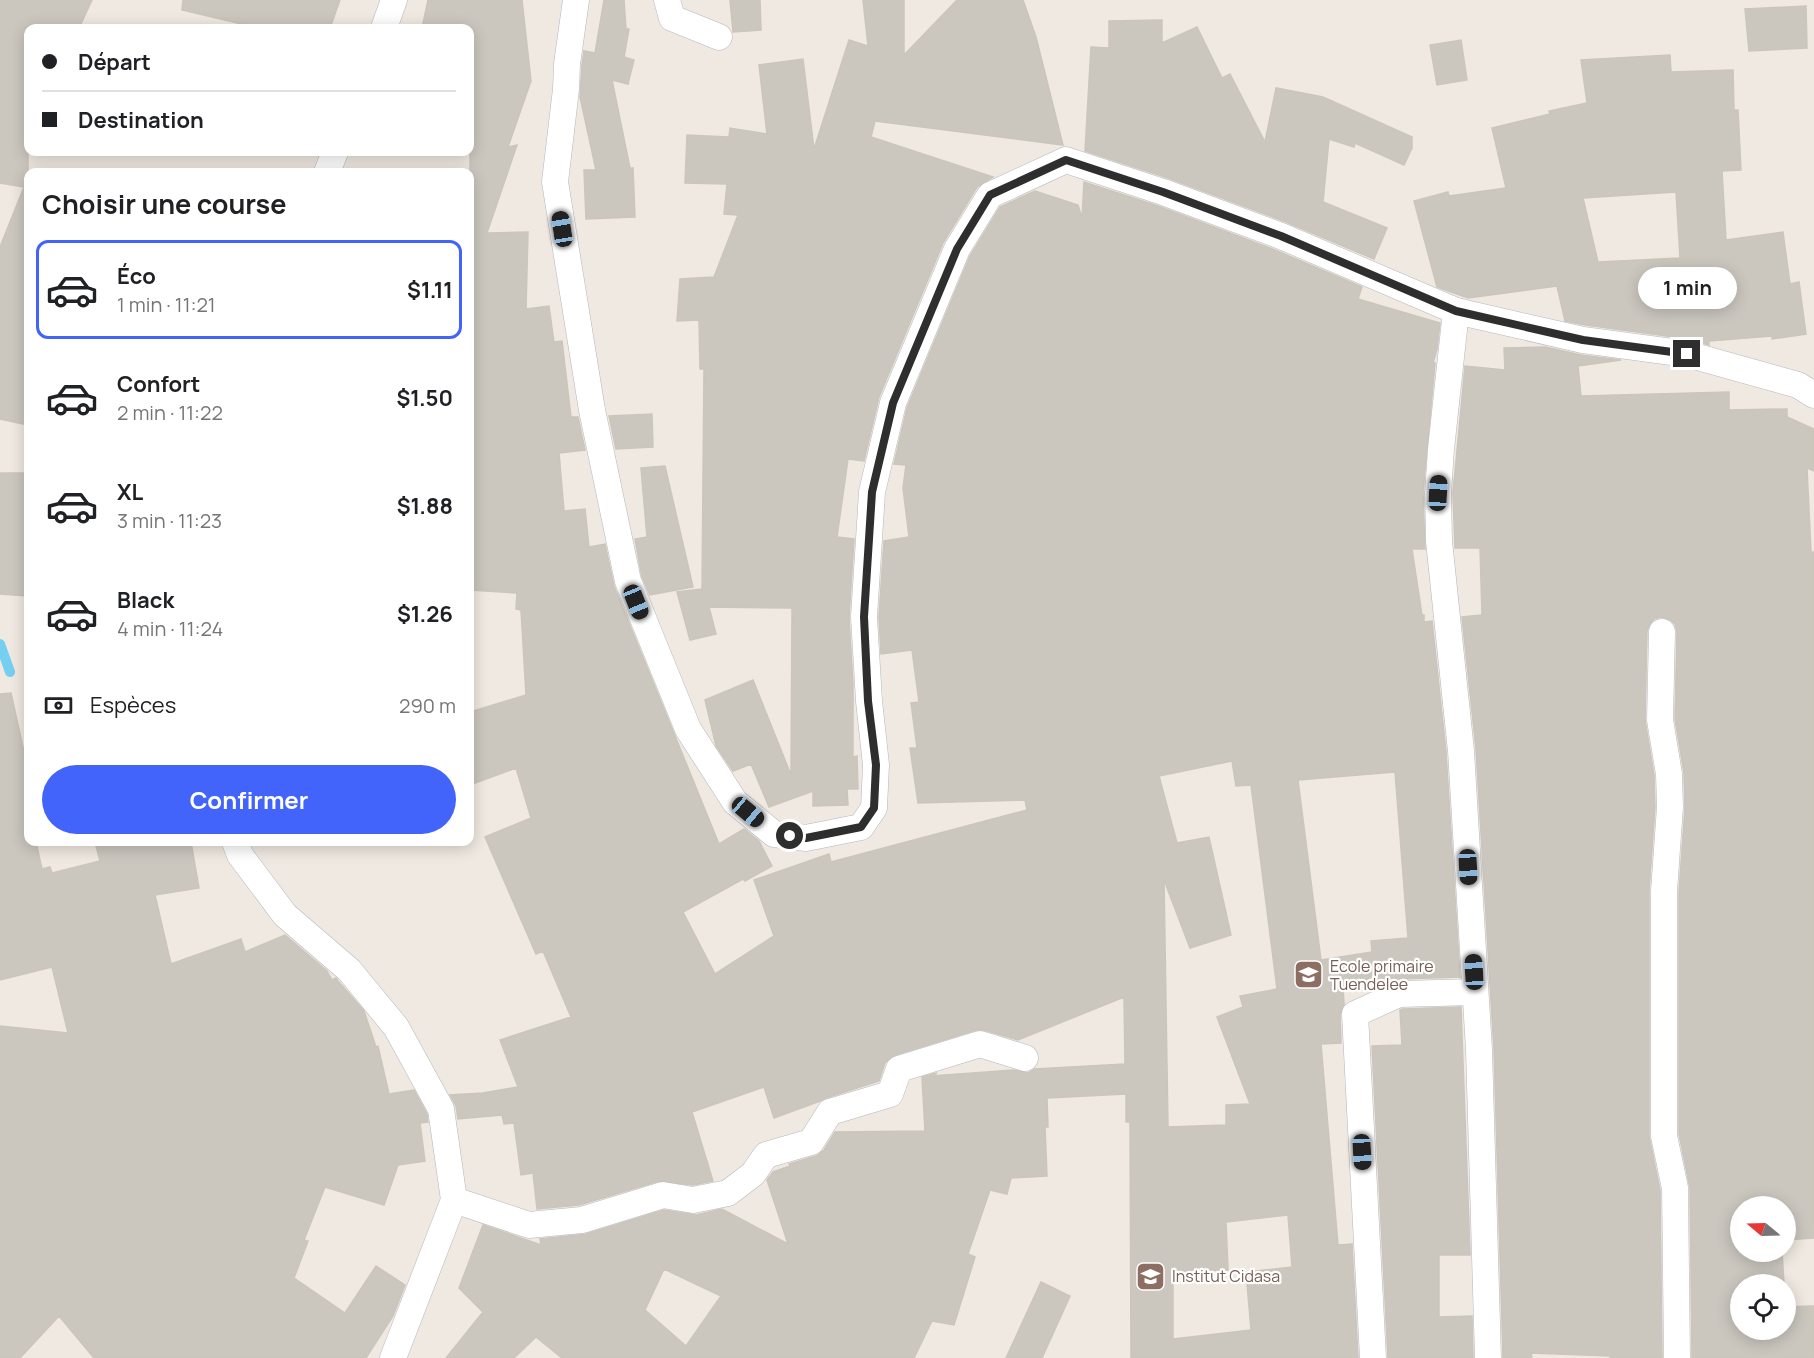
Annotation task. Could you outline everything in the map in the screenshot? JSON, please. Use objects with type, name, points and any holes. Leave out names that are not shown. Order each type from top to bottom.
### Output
[{"type":"street","points":[[385,24],[394,0]]},
{"type":"street","points":[[576,0],[555,182],[592,410],[628,581],[688,729],[735,801],[774,834],[806,838],[861,827],[874,808],[876,765],[868,701],[864,617],[872,492],[893,403],[957,249],[990,195],[1066,160],[1163,192],[1281,236],[1456,311],[1583,340],[1687,354],[1798,384],[1814,395]]},
{"type":"street","points":[[667,0],[672,18],[719,37]]},
{"type":"street","points":[[1456,311],[1441,449],[1438,493],[1439,541],[1461,751],[1475,992],[1488,1358]]},
{"type":"street","points":[[1662,632],[1660,720],[1669,774],[1670,807],[1664,891],[1664,1136],[1675,1188],[1677,1358]]},
{"type":"street","points":[[237,846],[240,855],[285,915],[349,970],[396,1027],[441,1109],[454,1200],[393,1358]]},
{"type":"street","points":[[1372,1358],[1355,1014],[1399,994],[1475,992]]},
{"type":"street","points":[[454,1200],[530,1225],[582,1220],[663,1195],[693,1200],[728,1193],[753,1174],[766,1155],[811,1142],[830,1112],[890,1094],[899,1069],[980,1044],[1025,1058]]},
{"type":"building","points":[[0,0],[92,0],[81,24],[24,24],[24,156],[28,156],[28,168],[24,168],[24,187],[0,183]]},
{"type":"building","points":[[183,0],[340,0],[331,24],[241,24],[182,10]]},
{"type":"building","points":[[428,0],[522,0],[531,81],[508,147],[517,145],[487,233],[528,232],[526,309],[549,306],[554,342],[562,341],[571,417],[578,417],[585,450],[559,453],[564,511],[585,509],[589,547],[605,544],[614,586],[719,844],[744,829],[759,841],[772,866],[683,912],[715,974],[774,936],[754,880],[829,854],[831,862],[1027,810],[1025,800],[918,803],[910,748],[917,748],[911,703],[919,702],[912,650],[881,654],[879,617],[884,541],[909,537],[903,488],[906,465],[894,464],[907,408],[970,256],[1000,207],[1035,191],[1078,205],[1082,218],[1084,182],[1158,206],[1275,250],[1362,287],[1358,299],[1440,323],[1433,363],[1435,363],[1423,492],[1425,549],[1412,549],[1422,615],[1424,615],[1424,622],[1432,621],[1446,752],[1460,977],[1399,979],[1343,988],[1344,1004],[1340,1015],[1341,1043],[1321,1044],[1338,1245],[1352,1244],[1358,1358],[1131,1358],[1130,1122],[1126,1122],[1126,1094],[1047,1098],[1048,1127],[1045,1127],[1047,1176],[1011,1178],[1007,1194],[990,1190],[968,1254],[975,1257],[954,1325],[932,1321],[914,1358],[562,1358],[536,1337],[514,1358],[446,1358],[483,1312],[459,1288],[483,1225],[541,1245],[540,1239],[586,1234],[664,1210],[696,1215],[722,1209],[788,1244],[767,1180],[773,1172],[790,1166],[789,1164],[816,1156],[824,1150],[835,1132],[925,1131],[922,1077],[937,1073],[931,1076],[1014,1070],[1028,1073],[1035,1069],[1125,1064],[1124,997],[1018,1040],[984,1030],[976,1030],[895,1055],[885,1063],[879,1081],[774,1118],[764,1087],[692,1112],[713,1181],[693,1185],[659,1181],[579,1205],[537,1209],[533,1173],[521,1175],[514,1123],[504,1124],[502,1115],[458,1119],[456,1106],[450,1095],[483,1093],[518,1087],[500,1040],[571,1017],[543,951],[536,954],[485,837],[531,818],[516,768],[474,784],[474,711],[526,695],[521,610],[516,609],[517,593],[474,590],[474,168],[470,168],[470,156],[474,156],[474,24],[423,24]],"holes":[[[1232,761],[1236,786],[1251,785],[1277,989],[1240,996],[1243,1007],[1217,1017],[1250,1104],[1226,1105],[1226,1125],[1168,1127],[1164,880],[1190,948],[1231,935],[1209,837],[1177,843],[1159,776]],[[1395,772],[1408,938],[1371,941],[1372,952],[1321,960],[1298,780]],[[1288,1215],[1292,1267],[1246,1272],[1251,1330],[1173,1339],[1173,1273],[1228,1270],[1226,1222]],[[664,1269],[721,1296],[686,1346],[645,1310]]]},
{"type":"building","points":[[604,0],[624,0],[626,29],[629,29],[624,57],[634,60],[628,84],[612,80],[630,168],[633,168],[635,217],[586,219],[584,170],[596,170],[580,97],[582,65],[584,51],[595,53]]},
{"type":"building","points":[[730,0],[760,0],[761,30],[733,32]]},
{"type":"building","points":[[863,0],[904,0],[904,55],[957,0],[1023,0],[1036,37],[1063,145],[875,121],[871,137],[993,177],[977,187],[943,243],[879,397],[864,461],[848,459],[837,537],[854,539],[849,618],[853,684],[853,757],[857,756],[858,789],[847,789],[848,805],[813,806],[813,791],[769,807],[751,764],[733,771],[716,746],[705,700],[753,680],[791,775],[792,608],[709,607],[716,634],[690,640],[677,592],[702,589],[704,369],[700,369],[699,320],[677,321],[680,279],[714,277],[738,215],[724,214],[727,184],[685,183],[687,135],[729,137],[730,128],[767,134],[759,65],[803,59],[814,149],[849,40],[868,46]]},
{"type":"building","points":[[1806,6],[1807,48],[1749,51],[1745,9]]},
{"type":"building","points":[[1162,20],[1162,43],[1197,27],[1222,78],[1230,74],[1265,142],[1276,88],[1323,97],[1412,137],[1412,148],[1404,165],[1355,143],[1354,147],[1329,139],[1323,202],[1387,228],[1374,259],[1286,222],[1168,178],[1085,151],[1091,47],[1109,48],[1109,21]]},
{"type":"building","points":[[1461,40],[1467,80],[1437,85],[1430,45]]},
{"type":"building","points":[[1670,55],[1671,72],[1733,70],[1734,110],[1738,110],[1741,170],[1722,171],[1726,240],[1783,232],[1790,284],[1799,282],[1806,334],[1772,339],[1772,336],[1709,341],[1709,345],[1689,339],[1565,321],[1557,286],[1468,298],[1437,287],[1414,201],[1448,192],[1449,196],[1506,188],[1492,128],[1550,114],[1549,111],[1587,103],[1581,60]],"holes":[[[1676,192],[1680,258],[1598,262],[1583,198]]]},
{"type":"building","points":[[24,187],[24,424],[0,419],[0,247]]},
{"type":"building","points":[[1545,347],[1581,355],[1621,360],[1578,366],[1581,396],[1729,392],[1729,410],[1787,409],[1787,417],[1814,429],[1814,471],[1807,468],[1811,552],[1814,552],[1814,1238],[1796,1239],[1796,1196],[1730,1196],[1730,1262],[1783,1262],[1783,1274],[1730,1274],[1730,1340],[1796,1340],[1796,1307],[1814,1306],[1814,1358],[1692,1358],[1690,1188],[1679,1134],[1679,892],[1685,808],[1684,773],[1675,719],[1677,632],[1675,624],[1662,617],[1654,619],[1647,631],[1645,720],[1654,775],[1655,807],[1649,891],[1649,1136],[1660,1190],[1662,1358],[1610,1358],[1610,1356],[1531,1353],[1532,1358],[1503,1358],[1494,1050],[1476,749],[1462,617],[1482,615],[1480,548],[1455,548],[1453,493],[1465,366],[1505,370],[1504,348]]},
{"type":"building","points":[[652,414],[653,447],[616,449],[609,416]]},
{"type":"building","points":[[665,466],[693,587],[650,595],[642,577],[635,539],[647,537],[641,468]]},
{"type":"building","points":[[0,473],[24,473],[24,596],[0,594]]},
{"type":"building","points":[[11,693],[24,752],[24,846],[37,846],[42,869],[50,867],[52,873],[100,861],[96,846],[192,846],[199,888],[155,895],[171,964],[241,939],[245,952],[285,935],[327,971],[332,980],[336,978],[364,1011],[376,1047],[378,1046],[389,1094],[414,1090],[427,1114],[428,1122],[420,1123],[425,1161],[398,1165],[384,1205],[325,1187],[304,1240],[308,1241],[294,1278],[345,1313],[376,1266],[405,1285],[393,1316],[366,1358],[94,1358],[59,1316],[20,1358],[0,1358],[0,1026],[68,1033],[52,967],[0,980],[0,694]]},
{"type":"building","points":[[1461,1007],[1470,1255],[1439,1255],[1439,1317],[1472,1316],[1473,1358],[1388,1358],[1372,1046],[1402,1045],[1400,1010],[1402,1009]]},
{"type":"building","points":[[1041,1282],[1070,1296],[1042,1358],[1006,1358]]},
{"type":"waterway","points":[[0,644],[10,672]]},
{"type":"place","name":"Ecole primaire Tuendelee","points":[[1309,975]]},
{"type":"place","name":"Institut Cidasa","points":[[1151,1276]]},
{"type":"route","points":[[790,836],[806,838],[861,827],[874,808],[876,765],[868,701],[864,617],[872,492],[893,403],[957,249],[990,195],[1066,160],[1163,192],[1281,236],[1456,311],[1583,340],[1687,354]]}]
